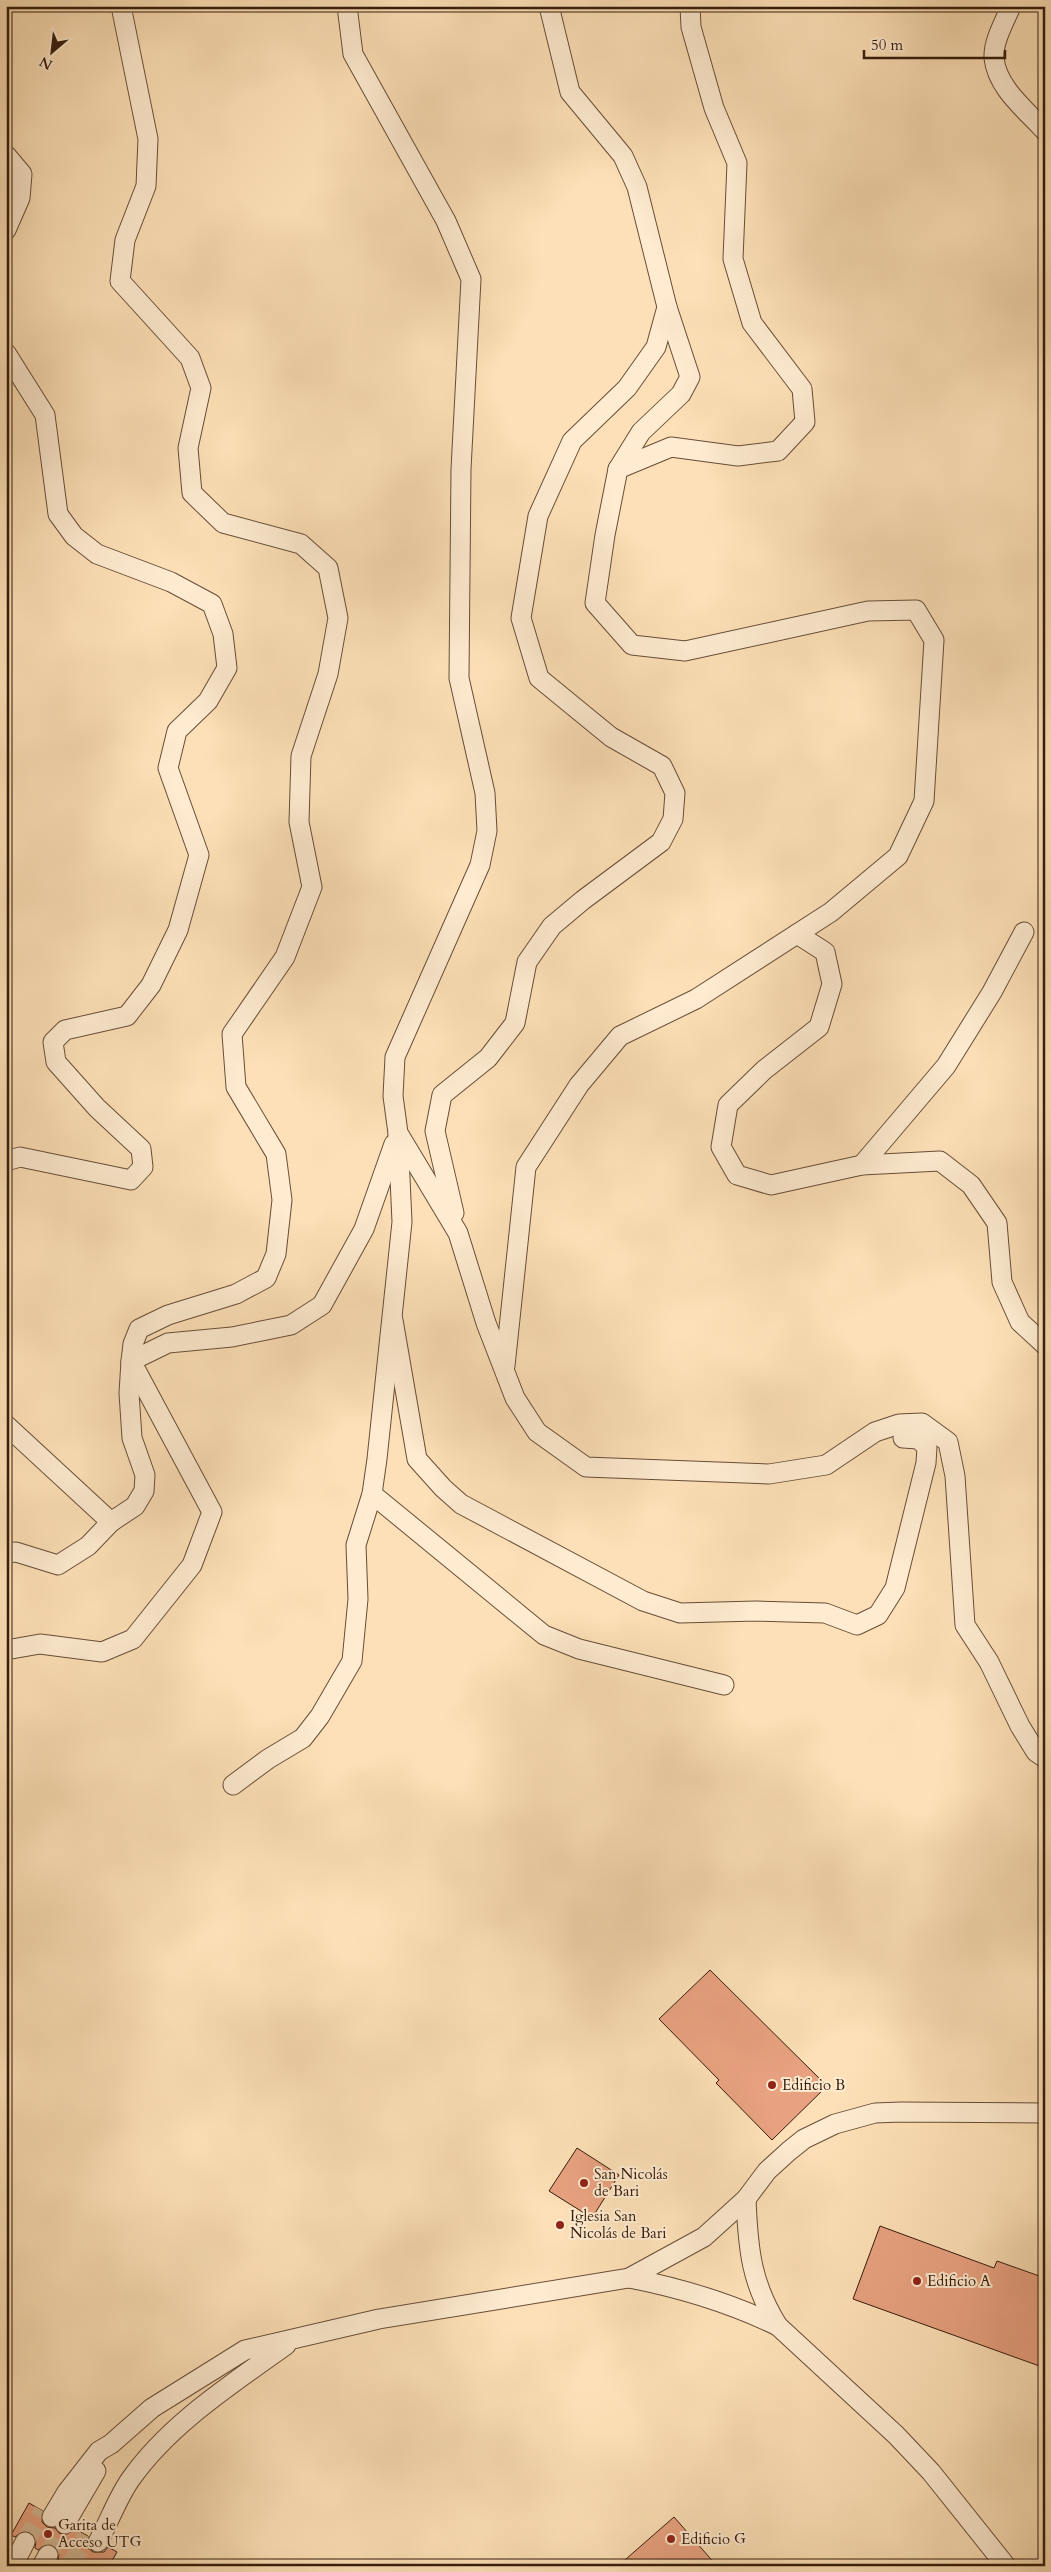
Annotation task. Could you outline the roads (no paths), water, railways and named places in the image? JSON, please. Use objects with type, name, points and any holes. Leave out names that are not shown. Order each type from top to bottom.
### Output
[{"type":"street","points":[[6,1553],[16,1552],[58,1565],[88,1546],[111,1522],[135,1506],[144,1491],[145,1475],[132,1438],[130,1393],[133,1344],[139,1329],[168,1314],[243,1290],[266,1278],[276,1254],[282,1200],[276,1154],[236,1086],[232,1034],[284,957],[312,887],[300,822],[301,756],[328,674],[338,618],[328,568],[301,544],[223,523],[192,494],[188,448],[201,388],[190,358],[120,281],[124,240],[146,186],[148,139],[121,6]]},
{"type":"street","points":[[232,1785],[268,1759],[303,1738],[320,1716],[352,1661],[358,1599],[356,1545],[372,1494],[394,1320],[402,1222],[398,1133],[393,1096],[395,1056],[480,865],[487,831],[485,793],[459,678],[461,469],[471,279],[446,221],[353,54],[347,6]]},
{"type":"street","points":[[504,1370],[526,1168],[579,1085],[620,1036],[696,999],[831,912],[898,856],[924,800],[934,640],[916,610],[868,611],[685,651],[632,645],[595,603],[605,535],[618,469],[641,432],[681,394],[690,377],[667,307],[637,187],[623,156],[570,92],[549,6]]},
{"type":"street","points":[[618,469],[671,447],[738,456],[778,451],[805,422],[802,389],[752,323],[733,258],[737,163],[714,108],[691,27],[690,6]]},
{"type":"street","points":[[1011,6],[998,37],[994,58],[1003,85],[1045,131]]},
{"type":"street","points":[[6,155],[22,174],[20,198],[6,230]]},
{"type":"street","points":[[667,307],[656,347],[627,388],[572,441],[538,516],[521,618],[539,678],[611,737],[662,766],[675,794],[673,819],[661,842],[583,900],[552,926],[527,962],[515,1023],[488,1058],[442,1095],[436,1131],[458,1233],[486,1323],[515,1398],[537,1432],[586,1466],[769,1474],[826,1465],[875,1432],[899,1424],[922,1423],[948,1442],[955,1476],[965,1625],[989,1662],[1020,1726],[1036,1752],[1045,1758]]},
{"type":"street","points":[[6,353],[45,415],[58,514],[68,529],[74,536],[98,554],[171,582],[212,604],[223,634],[227,668],[208,701],[177,731],[168,768],[199,855],[178,930],[151,985],[127,1016],[66,1030],[53,1042],[56,1062],[97,1108],[141,1148],[143,1168],[131,1180],[20,1157],[6,1161]]},
{"type":"street","points":[[862,1165],[946,1066],[992,992],[1024,932]]},
{"type":"street","points":[[797,934],[825,952],[832,984],[819,1027],[764,1070],[728,1105],[721,1147],[737,1174],[771,1185],[862,1165],[940,1161],[971,1185],[998,1223],[1002,1282],[1020,1322],[1045,1345]]},
{"type":"street","points":[[131,1361],[168,1343],[232,1337],[291,1325],[322,1305],[364,1230],[398,1133]]},
{"type":"street","points":[[398,1133],[458,1233]]},
{"type":"street","points":[[394,1320],[417,1460],[443,1488],[462,1504],[643,1601],[680,1614],[756,1611],[824,1613],[857,1625],[878,1615],[895,1588],[926,1463],[927,1447],[918,1439],[902,1438]]},
{"type":"street","points":[[6,1650],[40,1644],[102,1652],[133,1639],[192,1565],[212,1512],[131,1361]]},
{"type":"street","points":[[6,1425],[111,1522]]},
{"type":"street","points":[[372,1494],[544,1635],[579,1649],[724,1685]]},
{"type":"street","points":[[54,2517],[95,2455],[111,2444],[152,2408],[245,2350],[292,2341],[379,2319],[629,2278],[704,2237],[746,2199],[767,2171],[788,2150],[804,2139],[835,2124],[875,2113],[1045,2113]]},
{"type":"street","points":[[746,2199],[748,2250],[764,2304],[778,2326],[896,2435],[931,2472],[1006,2566]]},
{"type":"street","points":[[629,2278],[700,2295],[742,2309],[778,2326]]},
{"type":"street","points":[[92,2539],[118,2488],[129,2482],[151,2454],[192,2416],[292,2341]]},
{"type":"street","points":[[13,2566],[37,2553]]},
{"type":"street","points":[[24,2566],[37,2553]]},
{"type":"tunnel","points":[[25,2542],[43,2511]]},
{"type":"tunnel","points":[[48,2555],[65,2524]]},
{"type":"tunnel","points":[[70,2566],[87,2536]]},
{"type":"place","name":"Edificio B","points":[[772,2085]]},
{"type":"place","name":"San Nicolás de Bari","points":[[584,2183]]},
{"type":"place","name":"Iglesia San Nicolás de Bari","points":[[560,2225]]},
{"type":"place","name":"Edificio A","points":[[917,2281]]},
{"type":"place","name":"Garita de Acceso UTG","points":[[48,2534]]},
{"type":"place","name":"Edificio G","points":[[671,2539]]}]
